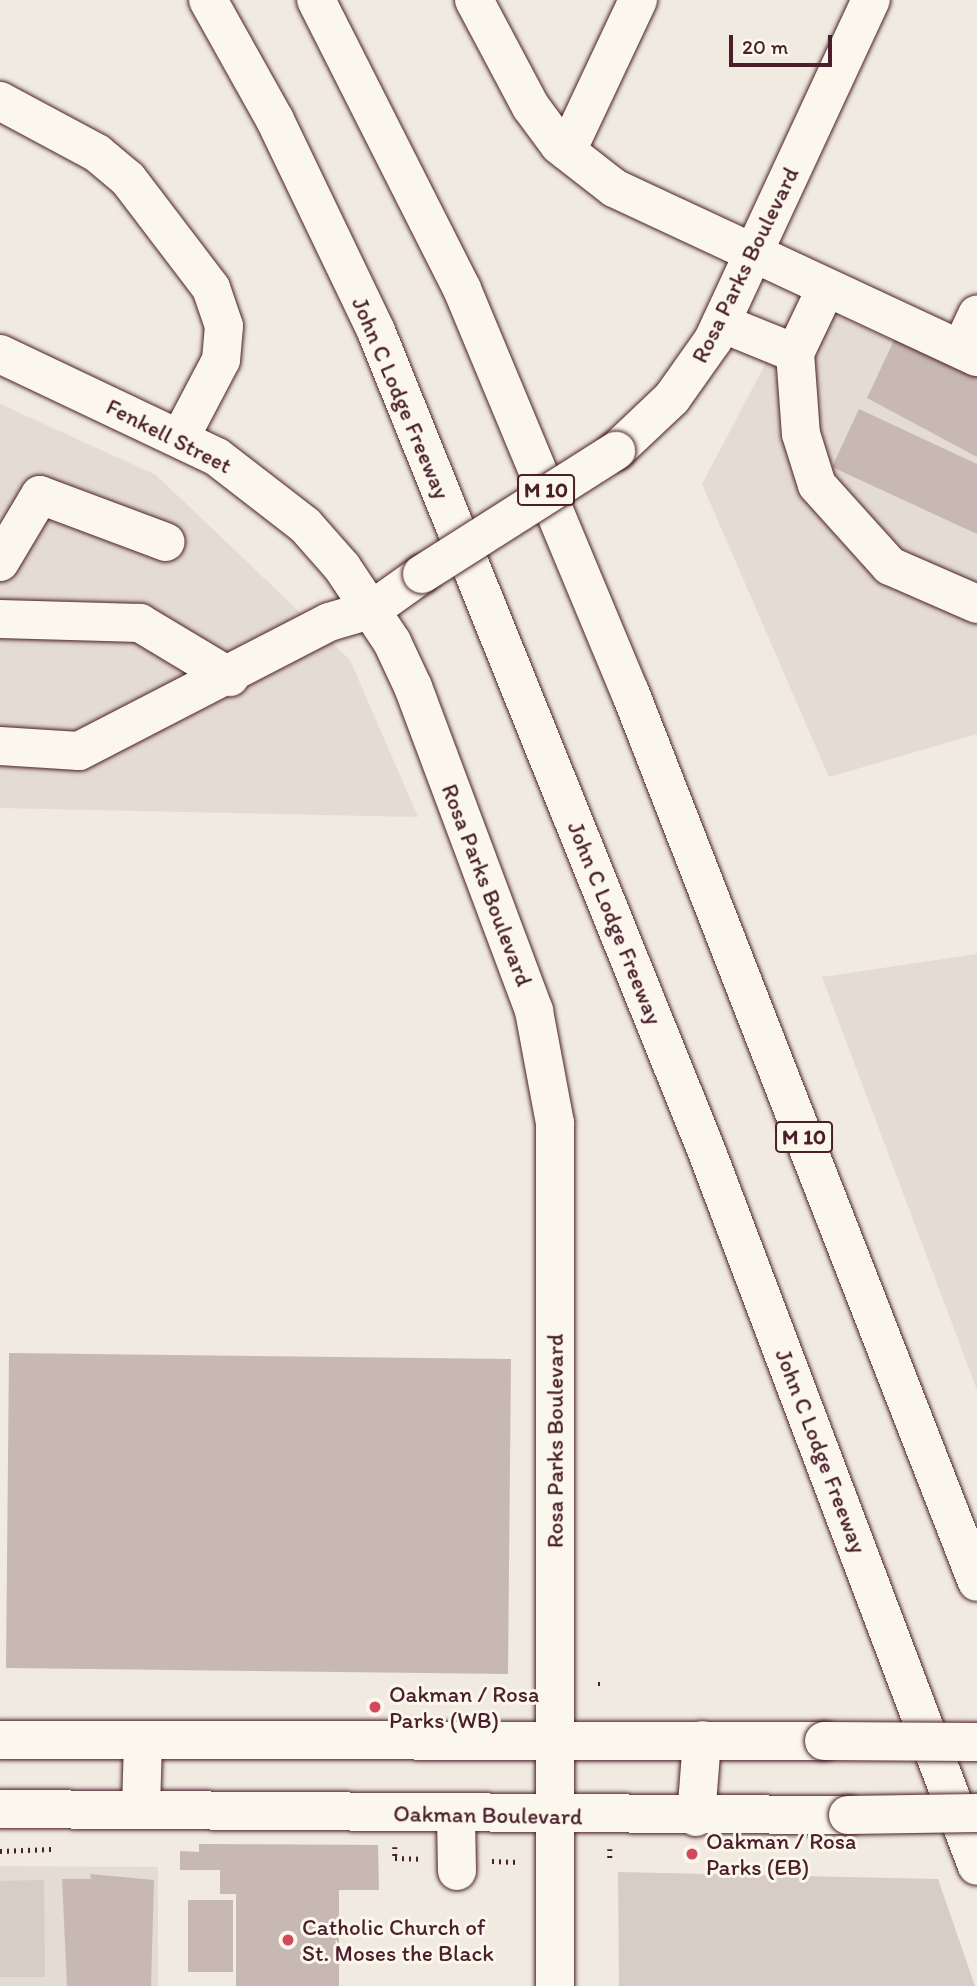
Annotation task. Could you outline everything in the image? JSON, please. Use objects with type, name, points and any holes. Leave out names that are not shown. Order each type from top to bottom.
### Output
[{"type":"main road","name":"John C Lodge Freeway","points":[[208,0],[281,132],[376,331],[708,1152],[977,1866]]},
{"type":"main road","name":"M 10","points":[[316,0],[462,289],[631,692],[977,1582]]},
{"type":"main road","points":[[474,0],[531,107],[567,151],[614,188],[969,353],[977,315]]},
{"type":"main road","points":[[567,151],[638,0]]},
{"type":"main road","name":"Rosa Parks Boulevard","points":[[555,1986],[551,1083],[534,1011],[413,687],[373,610],[422,575],[616,451],[672,398],[721,323],[871,0]]},
{"type":"main road","points":[[0,101],[97,153],[128,179],[211,288],[224,326],[221,360],[180,438]]},
{"type":"main road","points":[[826,288],[795,353],[801,434],[817,485],[890,566],[977,604]]},
{"type":"main road","points":[[721,323],[795,353]]},
{"type":"main road","name":"Fenkell Street","points":[[0,354],[180,438],[263,489],[305,526],[373,610]]},
{"type":"main road","points":[[0,562],[40,495],[166,542]]},
{"type":"main road","points":[[0,746],[79,751],[230,677],[329,622],[373,610]]},
{"type":"main road","points":[[0,619],[140,623],[230,677]]},
{"type":"main road","points":[[0,1740],[977,1742]]},
{"type":"main road","points":[[141,1810],[142,1741]]},
{"type":"main road","points":[[696,1816],[702,1741]]},
{"type":"main road","name":"Oakman Boulevard","points":[[0,1809],[554,1817],[977,1813]]},
{"type":"main road","points":[[456,1815],[457,1871]]},
{"type":"path","points":[[610,1848],[610,1862]]},
{"type":"shaded area","points":[[799,300],[977,377],[977,734],[829,777],[702,484]]},
{"type":"shaded area","points":[[0,404],[156,475],[350,660],[418,817],[0,808]]},
{"type":"shaded area","points":[[977,954],[977,1390],[822,977]]},
{"type":"shaded area","points":[[0,1866],[158,1867],[158,1986],[0,1986]]},
{"type":"shaded area","points":[[618,1872],[938,1879],[975,1986],[619,1986]]},
{"type":"shaded area","points":[[44,1880],[45,1977],[0,1977],[0,1881]]},
{"type":"building","points":[[896,336],[977,374],[977,457],[867,398]]},
{"type":"building","points":[[859,409],[977,464],[977,534],[832,467]]},
{"type":"building","points":[[9,1353],[511,1359],[508,1674],[6,1668]]},
{"type":"building","name":"Catholic Church of St. Moses the Black","points":[[199,1844],[378,1845],[379,1890],[339,1890],[339,1986],[236,1986],[236,1894],[220,1894],[220,1870],[180,1870],[180,1851],[199,1852]]},
{"type":"building","points":[[90,1874],[154,1880],[151,1986],[67,1986],[62,1879],[91,1879]]},
{"type":"building","points":[[188,1900],[233,1900],[233,1972],[188,1972]]},
{"type":"place","name":"Oakman / Rosa Parks (WB)","points":[[375,1707]]},
{"type":"place","name":"Oakman / Rosa Parks (EB)","points":[[692,1854]]},
{"type":"place","name":"Catholic Church of St. Moses the Black","points":[[288,1940]]}]
